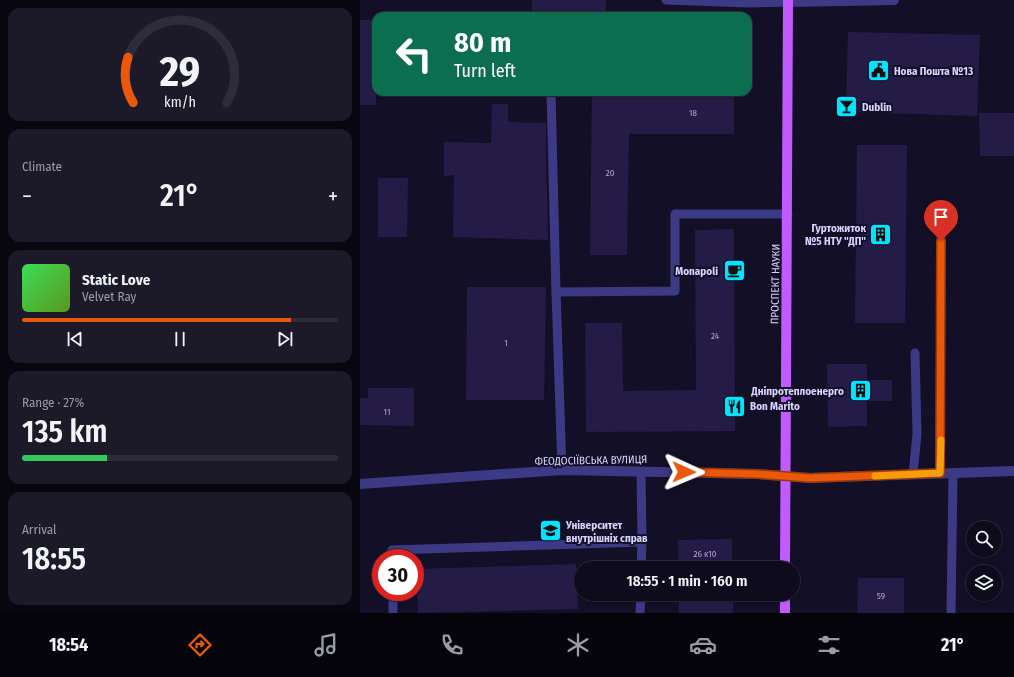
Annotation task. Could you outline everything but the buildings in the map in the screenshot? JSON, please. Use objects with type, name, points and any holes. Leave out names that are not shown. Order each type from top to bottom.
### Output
[{"type":"main road","name":"ПРОСПЕКТ НАУКИ","points":[[785,561],[788,1]]},
{"type":"main road","points":[[785,601],[785,613]]},
{"type":"street","points":[[788,1],[894,0]]},
{"type":"street","name":"ФЕОДОСІЇВСЬКА ВУЛИЦЯ","points":[[360,484],[562,470],[757,474],[810,478],[1014,470]]},
{"type":"lane","points":[[666,0],[748,3],[788,1]]},
{"type":"lane","points":[[551,96],[562,470]]},
{"type":"lane","points":[[556,292],[675,291],[675,214],[788,214]]},
{"type":"lane","points":[[940,473],[941,226]]},
{"type":"lane","points":[[913,474],[917,434],[914,353]]},
{"type":"lane","points":[[641,471],[641,561]]},
{"type":"lane","points":[[951,613],[953,473]]},
{"type":"lane","points":[[423,549],[642,542]]},
{"type":"lane","points":[[393,601],[393,613]]},
{"type":"lane","points":[[640,613],[641,601]]},
{"type":"slow traffic","points":[[875,476],[940,473],[941,440]]},
{"type":"place","name":"Нова Пошта №13","points":[[879,71]]},
{"type":"place","name":"Dublin","points":[[846,107]]},
{"type":"place","name":"Гуртожиток №5 НТУ \"ДП\"","points":[[881,234]]},
{"type":"place","name":"Monapoli","points":[[734,271]]},
{"type":"place","name":"Дніпротеплоенерго","points":[[860,391]]},
{"type":"place","name":"Bon Marito","points":[[735,406]]},
{"type":"place","name":"Університет внутрішніх справ","points":[[550,531]]},
{"type":"route","points":[[684,472],[757,474],[810,478],[940,473],[941,241]]}]
